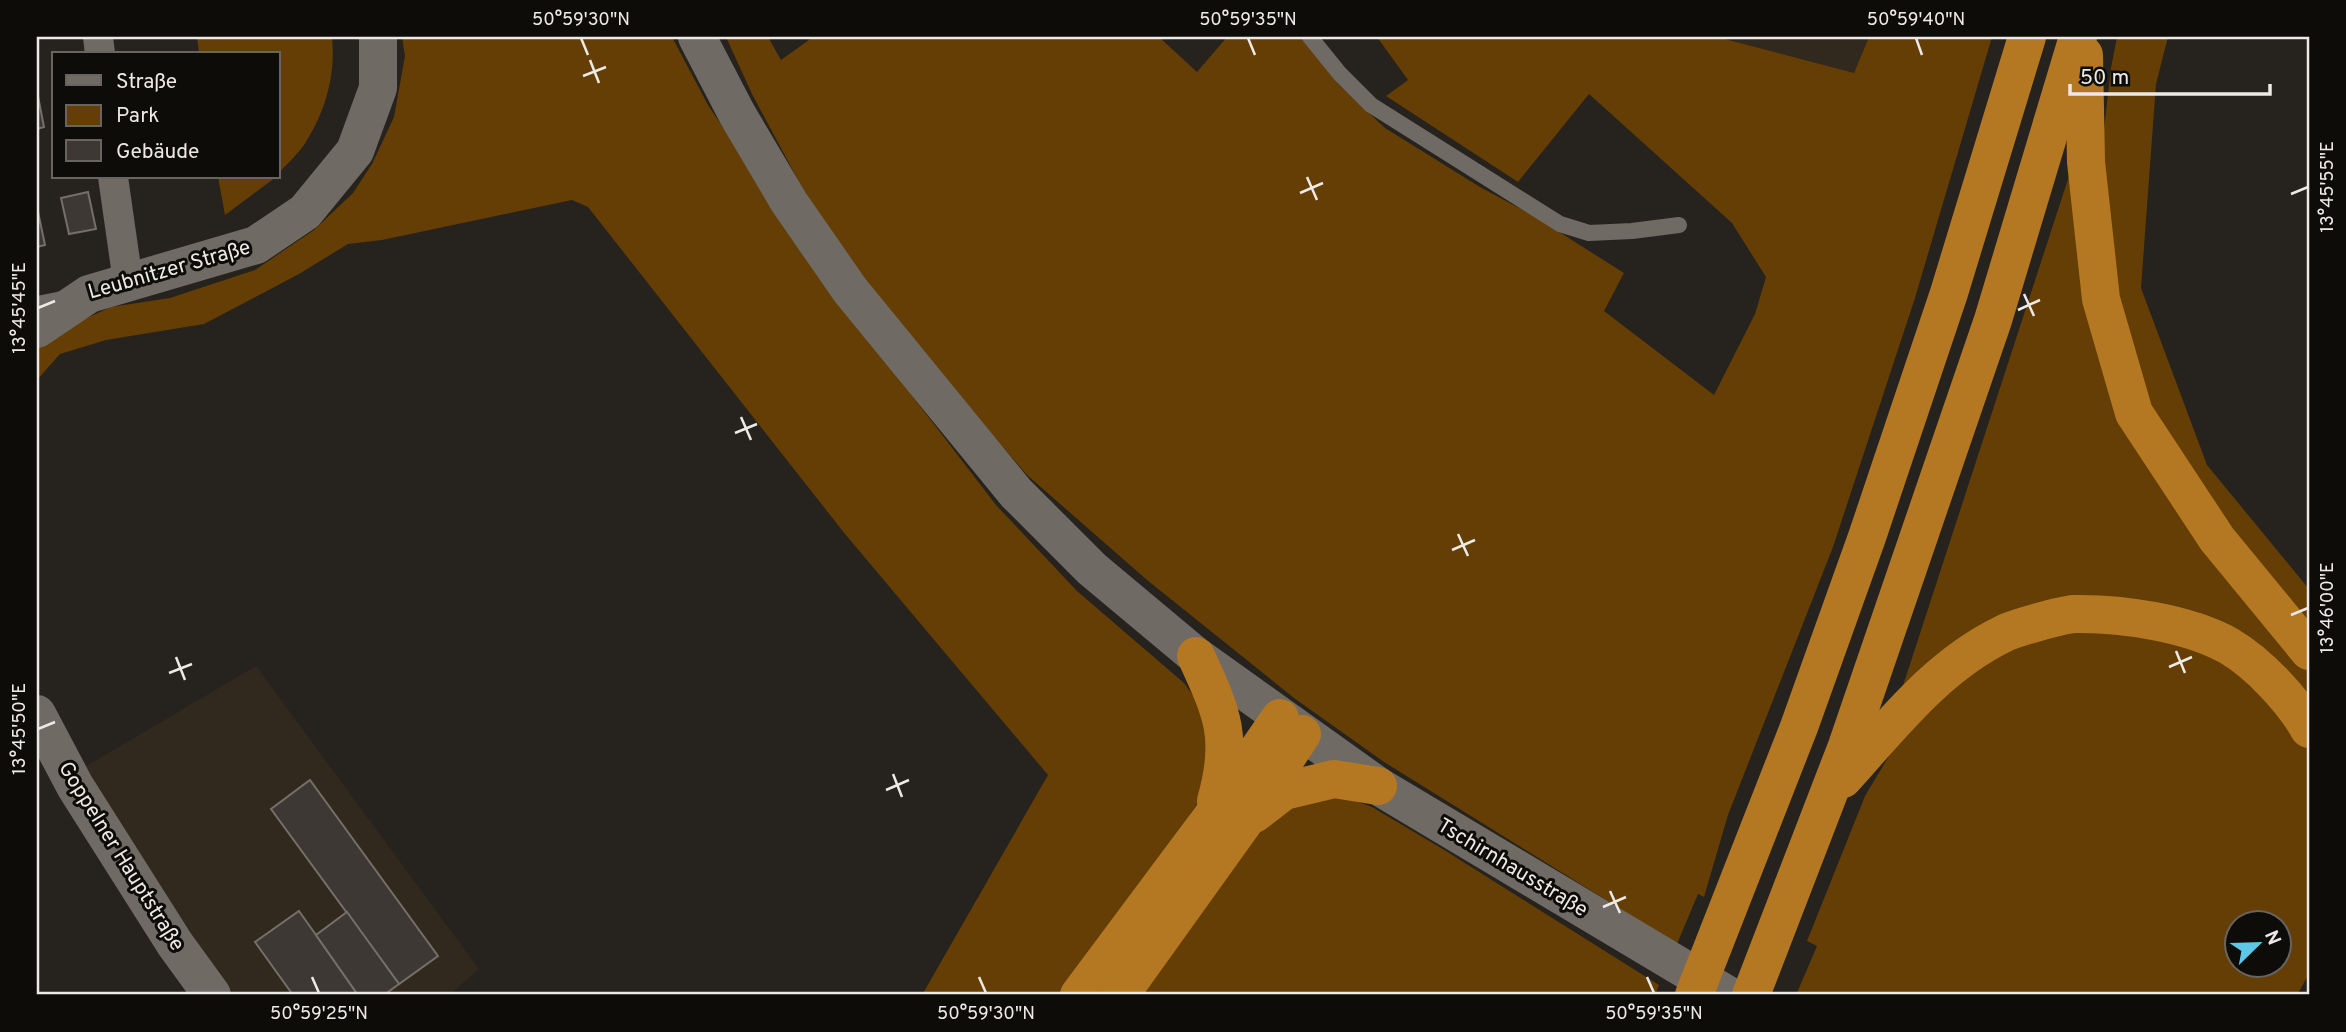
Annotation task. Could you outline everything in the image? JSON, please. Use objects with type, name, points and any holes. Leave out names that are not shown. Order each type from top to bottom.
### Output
[{"type":"highway","points":[[1694,995],[1799,727],[1863,549],[1949,293],[2027,37]]},
{"type":"highway","points":[[1751,995],[1830,793],[1993,320],[2078,37]]},
{"type":"highway","points":[[2084,37],[2086,162],[2101,299],[2134,413],[2217,539],[2309,651]]},
{"type":"highway","points":[[1830,793],[1929,685],[1951,666],[2004,633],[2071,614],[2124,617],[2174,626],[2229,646],[2271,680],[2301,714],[2309,729]]},
{"type":"highway","points":[[1196,656],[1220,710],[1226,742],[1227,820]]},
{"type":"highway","points":[[1120,995],[1227,820],[1291,726]]},
{"type":"highway","points":[[1079,995],[1227,820],[1284,792],[1334,779],[1378,786]]},
{"type":"main road","name":"Leubnitzer Straße","points":[[89,294],[256,245],[305,212],[355,151],[378,88],[377,37]]},
{"type":"main road","name":"Tschirnhausstraße","points":[[697,37],[737,114],[789,202],[850,290],[1016,493],[1092,569],[1196,656],[1378,786],[1728,995]]},
{"type":"main road","points":[[37,329],[89,294]]},
{"type":"main road","name":"Goppelner Hauptstraße","points":[[37,714],[75,786],[175,944],[212,995]]},
{"type":"street","points":[[113,178],[128,282]]},
{"type":"lane","points":[[1310,37],[1340,74],[1371,105],[1560,224],[1589,233],[1679,225]]},
{"type":"lane","name":"Leubnitzer Straße","points":[[37,304],[89,294]]},
{"type":"shaded area","points":[[1717,37],[1869,37],[1854,74]]},
{"type":"shaded area","points":[[256,666],[479,969],[449,995],[235,995],[185,931],[83,768]]},
{"type":"green space","points":[[197,37],[332,37],[330,80],[318,120],[304,145],[280,172],[280,52],[199,52]]},
{"type":"green space","points":[[402,37],[672,37],[708,105],[834,294],[996,505],[1077,591],[1184,683],[1207,714],[1205,793],[1063,995],[922,995],[1048,775],[845,534],[588,207],[572,200],[382,240],[348,244],[299,274],[204,324],[106,340],[60,354],[37,380],[37,347],[67,327],[111,307],[170,298],[255,270],[314,230],[353,193],[372,164],[394,117],[405,56]]},
{"type":"green space","points":[[726,37],[768,37],[781,60],[813,37],[1159,37],[1197,72],[1227,37],[1302,37],[1339,85],[1385,128],[1624,273],[1604,311],[1714,395],[1755,314],[1766,277],[1732,223],[1589,94],[1518,182],[1386,96],[1408,80],[1377,37],[1717,37],[1854,73],[1869,37],[1992,37],[1915,298],[1833,547],[1728,815],[1704,897],[1698,894],[1677,944],[1384,762],[1294,698],[1147,580],[1027,475],[863,279],[804,191],[752,94]]},
{"type":"green space","points":[[2117,37],[2168,37],[2156,84],[2141,288],[2207,465],[2309,589],[2309,630],[2162,435],[2121,331],[2101,156]]},
{"type":"green space","points":[[2070,173],[2108,374],[2309,669],[2309,704],[2091,602],[1899,698]]},
{"type":"green space","points":[[218,178],[275,178],[225,215]]},
{"type":"green space","points":[[2068,628],[2186,642],[2226,663],[2298,731],[2309,752],[2309,974],[2297,995],[1796,995],[1817,946],[1807,941],[1865,796],[1913,716],[2001,647]]},
{"type":"green space","points":[[1342,796],[1372,807],[1441,848],[1659,985],[1655,995],[1135,995],[1269,815],[1292,800]]},
{"type":"building","points":[[37,91],[44,127],[37,129]]},
{"type":"building","points":[[88,192],[96,229],[69,234],[61,198]]},
{"type":"building","points":[[37,207],[45,245],[37,247]]},
{"type":"building","points":[[310,780],[438,956],[399,984],[271,809]]},
{"type":"building","points":[[299,911],[358,995],[293,995],[255,942]]},
{"type":"building","points":[[347,912],[399,984],[384,995],[358,995],[316,935]]}]
